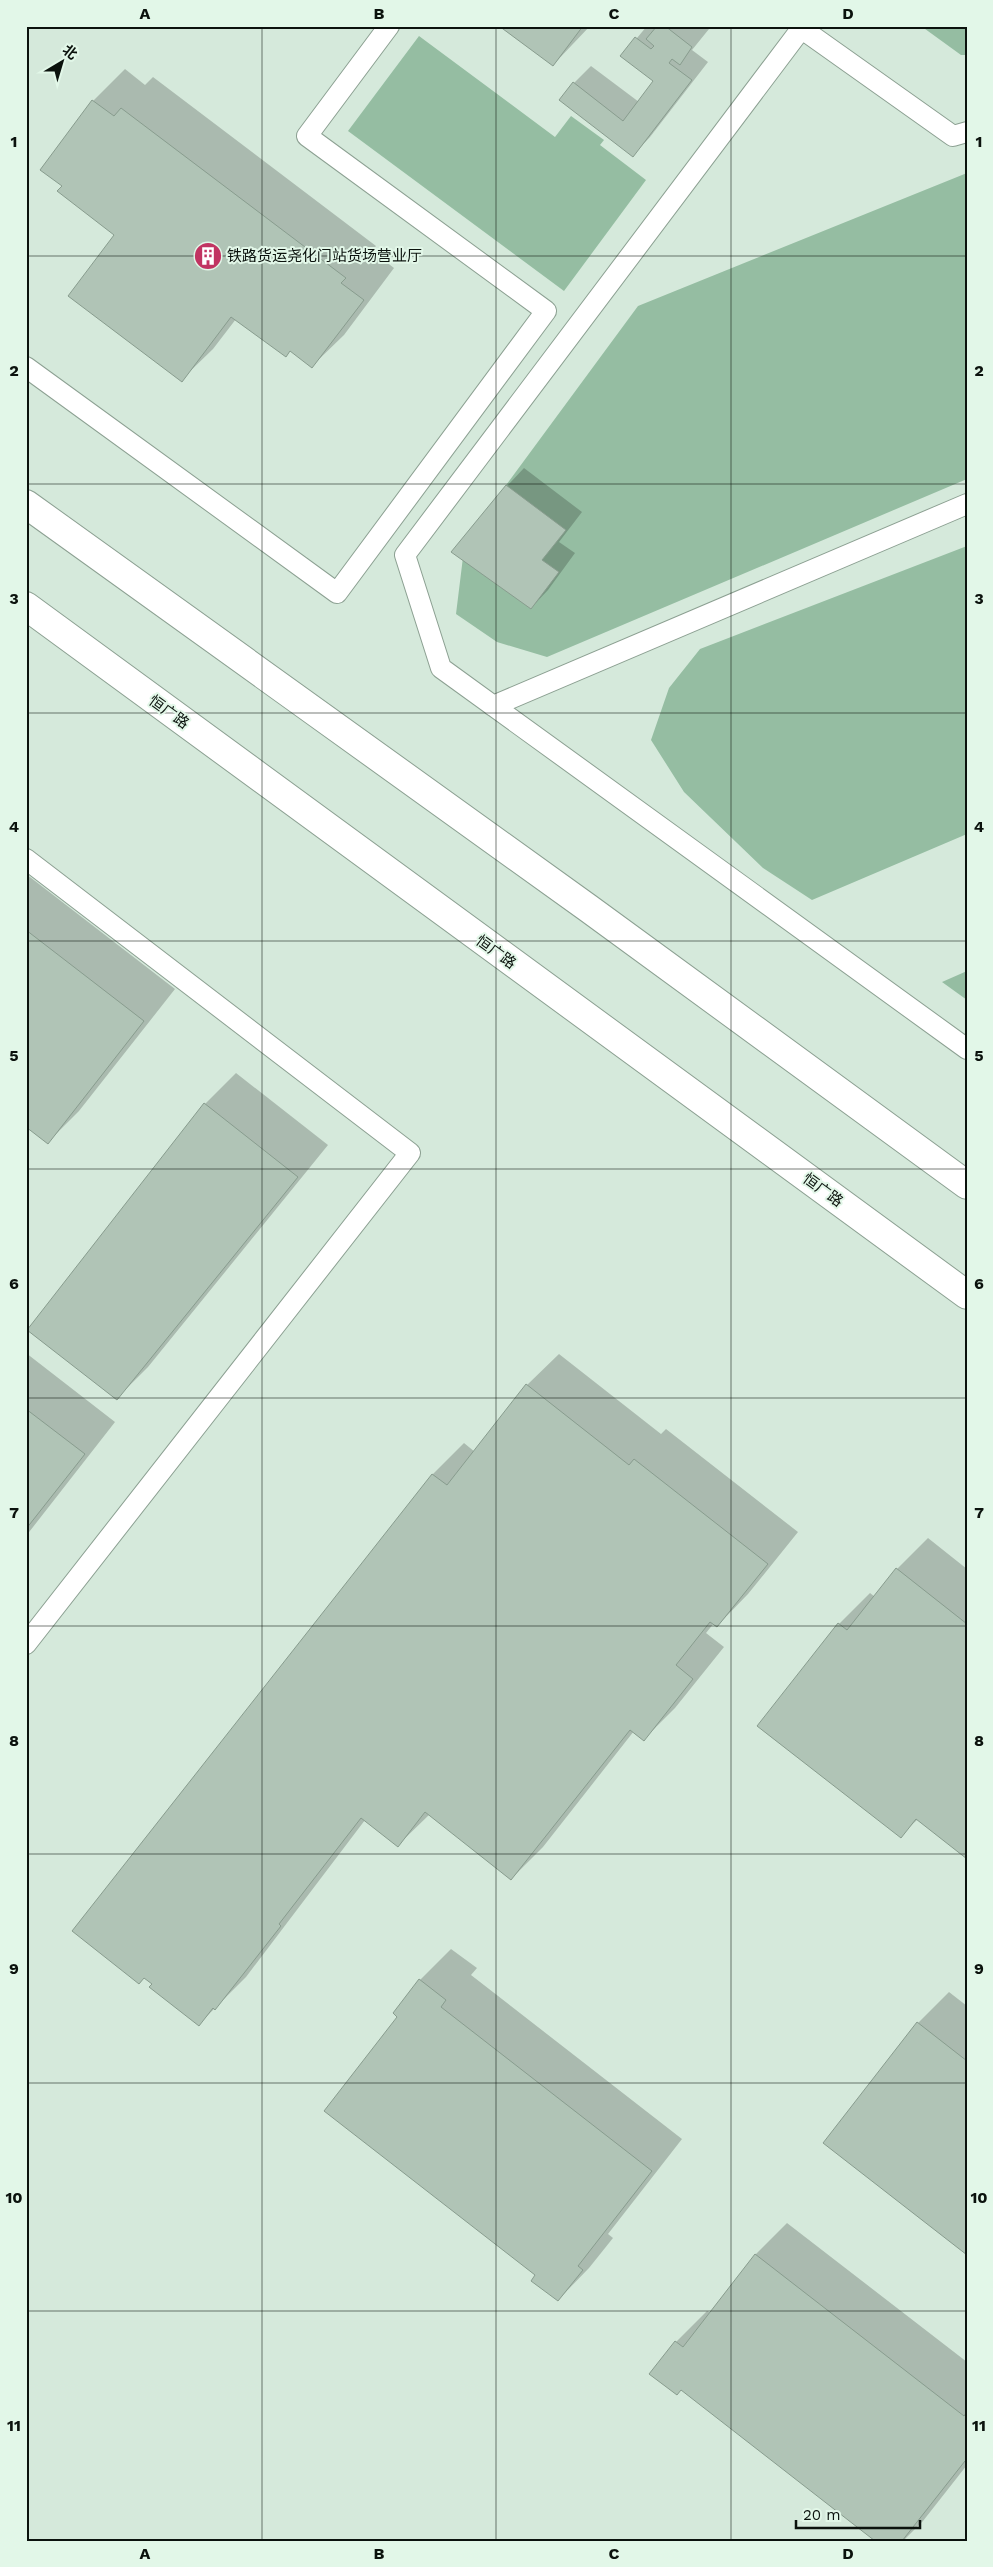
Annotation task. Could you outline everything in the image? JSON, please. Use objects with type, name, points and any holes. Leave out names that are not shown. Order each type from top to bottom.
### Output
[{"type":"street","points":[[26,504],[588,908],[967,1185]]},
{"type":"street","name":"恒广路","points":[[26,606],[967,1295]]},
{"type":"lane","points":[[26,367],[337,593],[546,311],[307,136],[389,26]]},
{"type":"lane","points":[[967,132],[953,136],[800,27],[405,555],[441,668],[967,1049]]},
{"type":"lane","points":[[493,706],[967,504]]},
{"type":"lane","points":[[26,859],[410,1153],[26,1644]]},
{"type":"green space","points":[[921,26],[967,26],[967,55],[961,55]]},
{"type":"green space","points":[[419,36],[555,137],[571,116],[604,140],[600,145],[646,180],[564,291],[348,131]]},
{"type":"green space","points":[[967,173],[967,479],[547,657],[497,642],[456,614],[465,541],[638,306]]},
{"type":"green space","points":[[967,546],[967,834],[812,900],[763,868],[684,792],[651,740],[669,688],[700,649]]},
{"type":"green space","points":[[967,971],[967,1000],[942,982]]},
{"type":"building","points":[[499,26],[583,26],[553,66]]},
{"type":"building","points":[[657,26],[665,26],[692,47],[680,65],[672,59],[669,63],[692,80],[633,157],[559,100],[573,82],[623,121],[653,81],[620,56],[635,37],[651,49],[654,46],[646,39]]},
{"type":"building","name":"铁路货运尧化门站货场营业厅","points":[[92,100],[114,116],[121,108],[346,278],[341,283],[364,300],[312,368],[290,351],[286,357],[231,317],[182,382],[68,296],[114,235],[57,191],[62,186],[40,170]]},
{"type":"building","points":[[506,485],[566,530],[542,560],[559,572],[531,609],[451,552]]},
{"type":"building","points":[[26,930],[144,1021],[48,1144],[26,1127]]},
{"type":"building","points":[[204,1103],[298,1177],[117,1400],[27,1330]]},
{"type":"building","points":[[526,1384],[629,1465],[634,1459],[768,1564],[717,1627],[710,1622],[676,1665],[693,1679],[644,1741],[630,1730],[511,1880],[425,1812],[398,1847],[361,1818],[279,1924],[281,1926],[215,2010],[213,2008],[199,2026],[149,1987],[152,1984],[144,1978],[139,1984],[72,1931],[432,1474],[447,1485]]},
{"type":"building","points":[[26,1409],[85,1454],[26,1529]]},
{"type":"building","points":[[896,1568],[967,1624],[967,1859],[916,1819],[901,1838],[757,1726],[838,1623],[847,1630]]},
{"type":"building","points":[[419,1979],[446,2000],[441,2007],[652,2171],[578,2266],[583,2270],[558,2301],[531,2281],[535,2275],[324,2111],[397,2017],[393,2013]]},
{"type":"building","points":[[917,2022],[967,2061],[967,2255],[823,2143]]},
{"type":"building","points":[[755,2254],[964,2416],[967,2412],[967,2462],[965,2461],[902,2541],[875,2541],[681,2390],[677,2395],[649,2374],[675,2341],[683,2347]]},
{"type":"place","name":"铁路货运尧化门站货场营业厅","points":[[208,256]]}]
